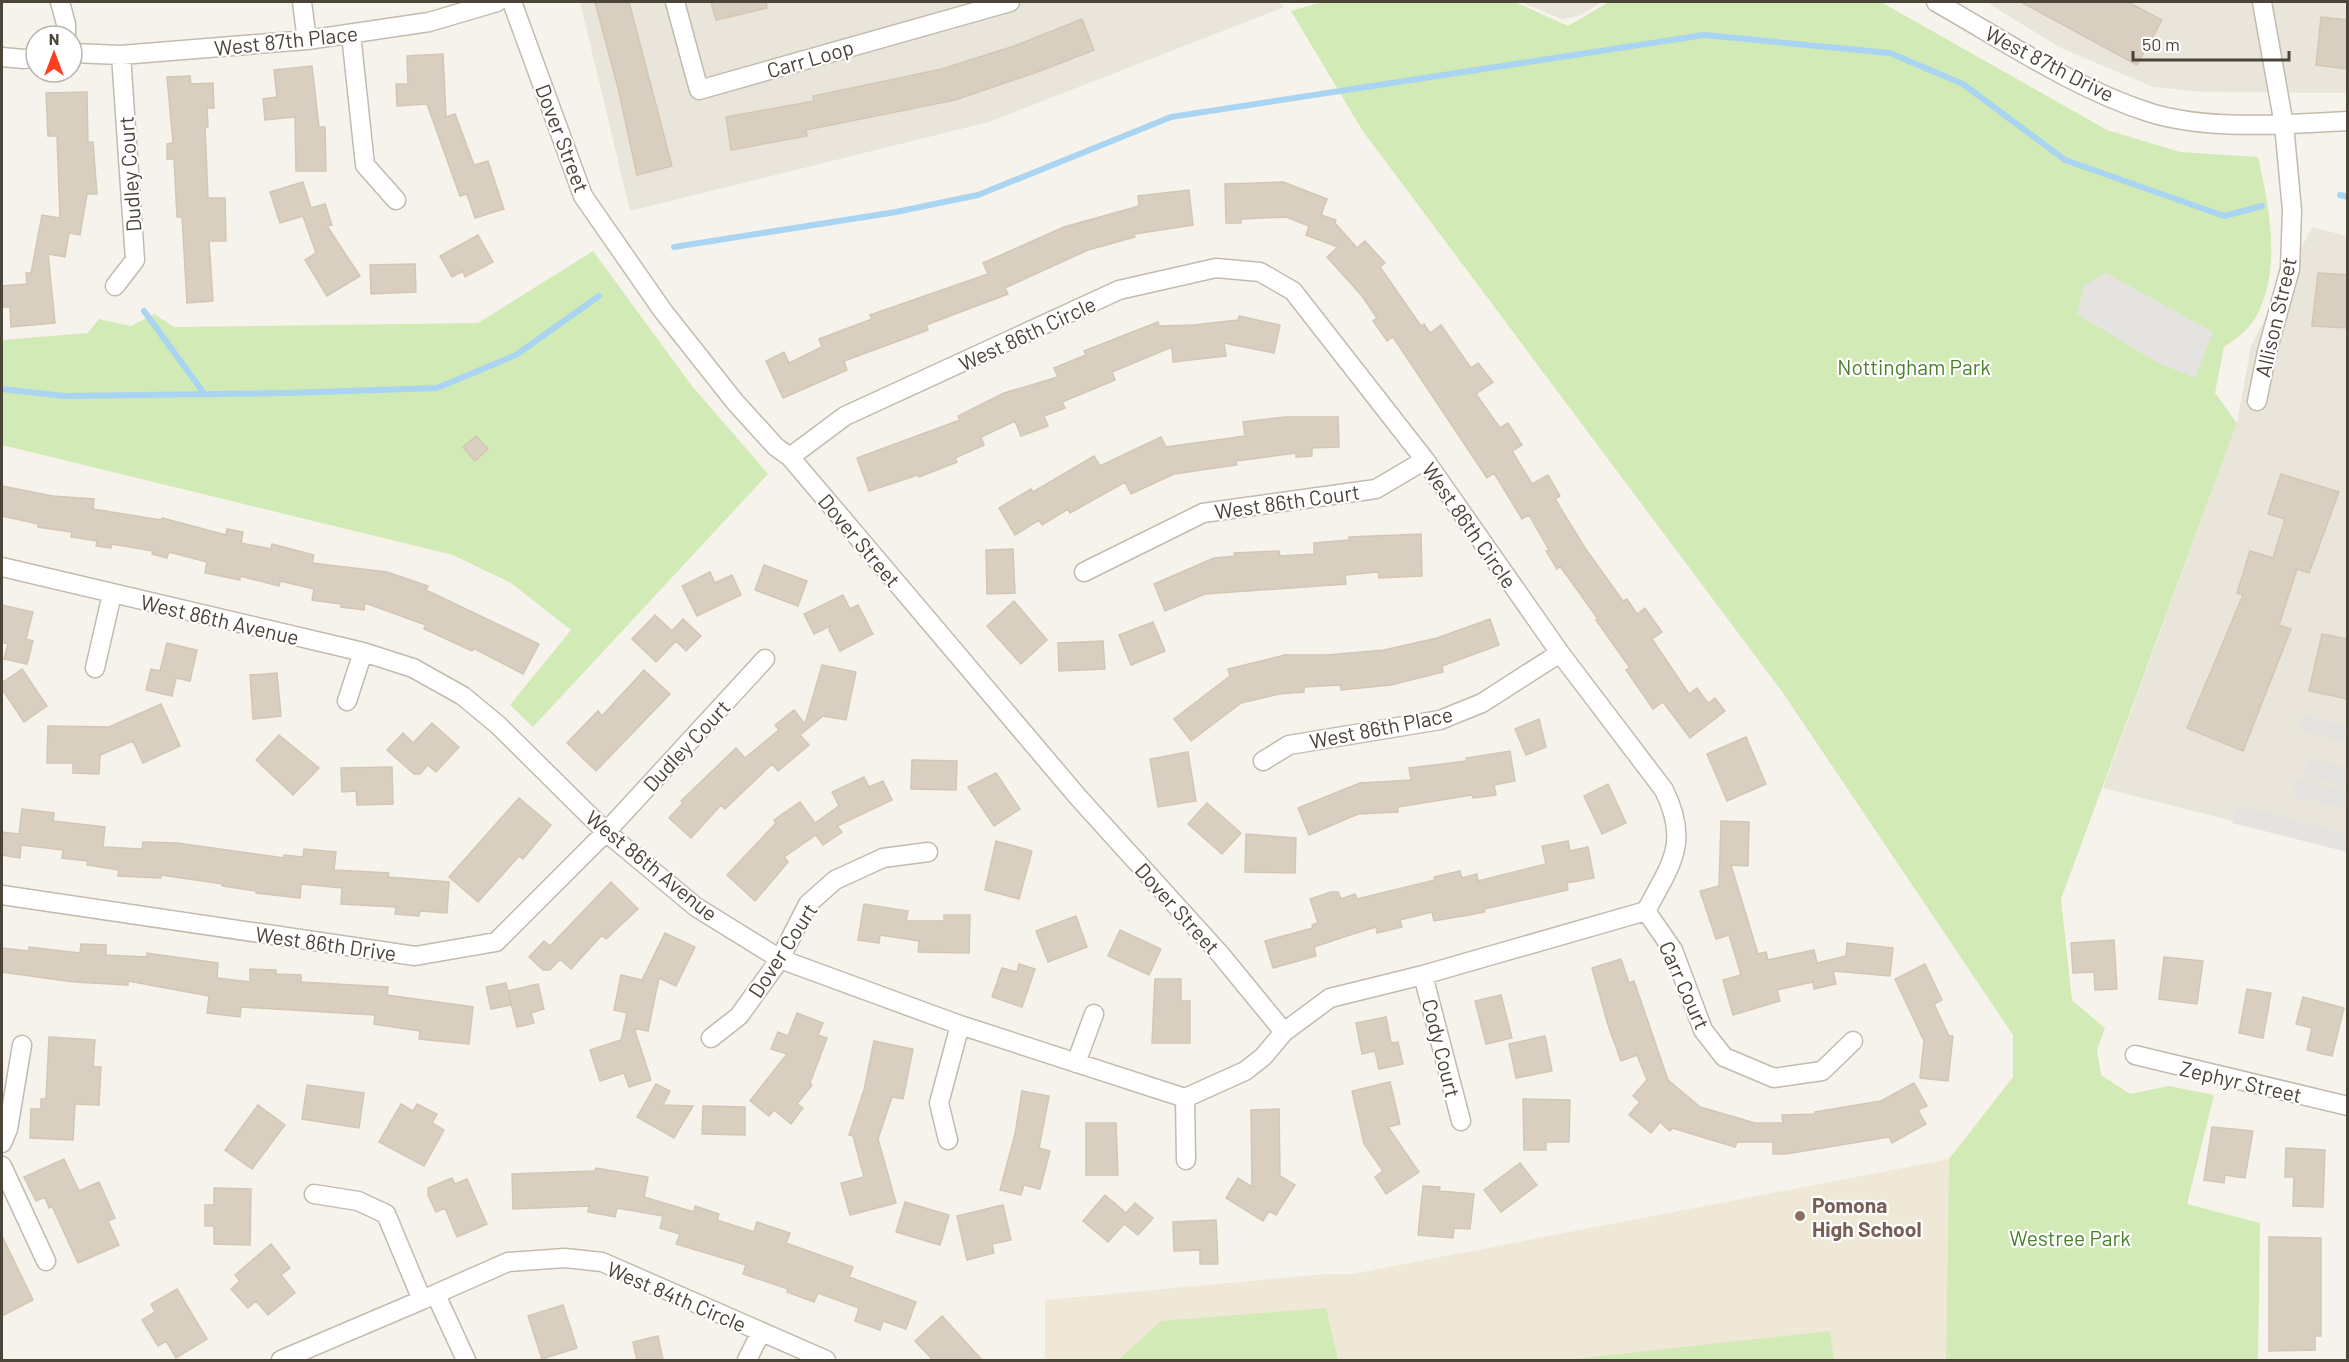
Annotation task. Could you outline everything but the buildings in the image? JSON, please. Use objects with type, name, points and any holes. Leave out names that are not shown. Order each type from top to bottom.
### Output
[{"type":"street","points":[[60,2],[66,24]]},
{"type":"street","points":[[302,2],[306,40]]},
{"type":"street","name":"West 87th Place","points":[[84,53],[121,55],[306,40],[429,22],[497,2]]},
{"type":"street","name":"Dover Street","points":[[512,2],[583,196],[663,311],[735,402],[776,447],[790,457],[1070,788],[1220,954],[1284,1032]]},
{"type":"street","name":"Carr Loop","points":[[675,2],[699,90],[1010,2]]},
{"type":"street","name":"West 87th Drive","points":[[1936,2],[2074,81],[2152,113],[2228,125],[2284,125],[2348,121]]},
{"type":"street","name":"Allison Street","points":[[2258,401],[2267,352],[2290,269],[2292,210],[2284,125],[2262,2]]},
{"type":"street","points":[[351,34],[365,165],[396,200]]},
{"type":"street","name":"Dudley Court","points":[[115,286],[135,260],[121,55]]},
{"type":"street","points":[[2,57],[24,59]]},
{"type":"street","name":"West 86th Circle","points":[[790,457],[845,416],[1119,290],[1216,268],[1260,272],[1293,291],[1425,460],[1560,653],[1664,790],[1675,813],[1678,838],[1673,861],[1646,911]]},
{"type":"street","name":"West 86th Court","points":[[1084,572],[1203,513],[1376,489],[1425,460]]},
{"type":"street","name":"West 86th Avenue","points":[[2,567],[363,652],[413,668],[463,696],[498,725],[606,832],[696,907],[780,958],[960,1025],[1185,1098]]},
{"type":"street","name":"West 86th Avenue","points":[[95,668],[112,594]]},
{"type":"street","points":[[347,701],[363,652]]},
{"type":"street","name":"West 86th Place","points":[[1263,761],[1288,745],[1440,720],[1482,703],[1560,653]]},
{"type":"street","name":"Dudley Court","points":[[606,832],[765,659]]},
{"type":"street","name":"West 86th Drive","points":[[2,894],[415,956],[496,942],[606,832]]},
{"type":"street","name":"Dover Court","points":[[711,1038],[739,1016],[780,958],[808,904],[835,880],[883,858],[928,852]]},
{"type":"street","points":[[1186,1160],[1185,1098],[1245,1071],[1263,1057],[1284,1032],[1330,998],[1424,975],[1646,911]]},
{"type":"street","name":"Carr Court","points":[[1646,911],[1673,950],[1703,1030],[1724,1057],[1774,1078],[1822,1071],[1853,1041]]},
{"type":"street","name":"Cody Court","points":[[1424,975],[1461,1121]]},
{"type":"street","points":[[1076,1063],[1094,1014]]},
{"type":"street","points":[[948,1140],[939,1103],[960,1025]]},
{"type":"street","points":[[2,1143],[8,1129],[22,1045]]},
{"type":"street","name":"Zephyr Street","points":[[2134,1055],[2348,1106]]},
{"type":"street","points":[[2,1166],[46,1261]]},
{"type":"street","points":[[314,1194],[358,1201],[386,1214],[429,1298],[466,1360]]},
{"type":"street","name":"West 84th Circle","points":[[281,1360],[508,1262],[565,1258],[602,1262],[826,1360]]},
{"type":"street","points":[[747,1360],[761,1332]]},
{"type":"shaded area","points":[[580,2],[1279,2],[1284,7],[989,122],[630,211]]},
{"type":"shaded area","points":[[1521,2],[1602,2],[1579,16],[1562,19]]},
{"type":"shaded area","points":[[1986,2],[2347,2],[2347,93],[2204,92],[2153,87],[2061,48]]},
{"type":"shaded area","points":[[2312,227],[2347,236],[2347,850],[2103,788],[2237,423],[2251,346]]},
{"type":"shaded area","points":[[2106,273],[2213,332],[2195,378],[2156,362],[2077,314],[2084,285]]},
{"type":"shaded area","points":[[2302,715],[2347,726],[2347,743],[2298,730]]},
{"type":"shaded area","points":[[2308,758],[2347,767],[2347,787],[2303,776]]},
{"type":"shaded area","points":[[2296,779],[2347,791],[2347,809],[2292,796]]},
{"type":"shaded area","points":[[2237,805],[2347,834],[2347,852],[2232,823]]},
{"type":"shaded area","name":"Pomona High School","points":[[1949,1159],[1946,1360],[1045,1360],[1045,1300],[1326,1274],[1352,1274]]},
{"type":"green space","name":"Nottingham Park","points":[[1322,2],[1515,2],[1568,26],[1609,2],[1881,2],[2107,130],[2180,152],[2258,157],[2271,237],[2269,277],[2265,297],[2251,325],[2224,347],[2215,393],[2237,423],[2061,899],[2072,1000],[2105,1028],[2097,1050],[2101,1075],[2130,1094],[2169,1086],[2214,1095],[2187,1204],[2260,1223],[2258,1360],[1946,1360],[1949,1159],[2013,1077],[2013,1035],[1783,693],[1362,130],[1291,11]]},
{"type":"green space","points":[[593,251],[692,386],[768,474],[533,727],[510,705],[571,630],[511,583],[453,555],[2,445],[2,340],[88,333],[99,319],[131,326],[154,314],[174,327],[478,323]]},
{"type":"green space","points":[[1326,1308],[1338,1360],[1118,1360],[1161,1321]]},
{"type":"green space","points":[[1830,1331],[1834,1360],[1565,1360]]},
{"type":"waterway","points":[[674,247],[896,212],[978,195],[1171,117],[1704,35],[1890,53],[1963,84],[2065,160],[2224,216],[2262,206]]},
{"type":"waterway","points":[[2340,195],[2348,197]]},
{"type":"waterway","points":[[2,389],[64,396],[288,393],[437,388],[516,355],[599,296]]},
{"type":"waterway","points":[[144,311],[203,392]]},
{"type":"place","name":"Pomona High School","points":[[1800,1216]]},
{"type":"park label","name":"Westree Park","points":[[2070,1237]]}]
